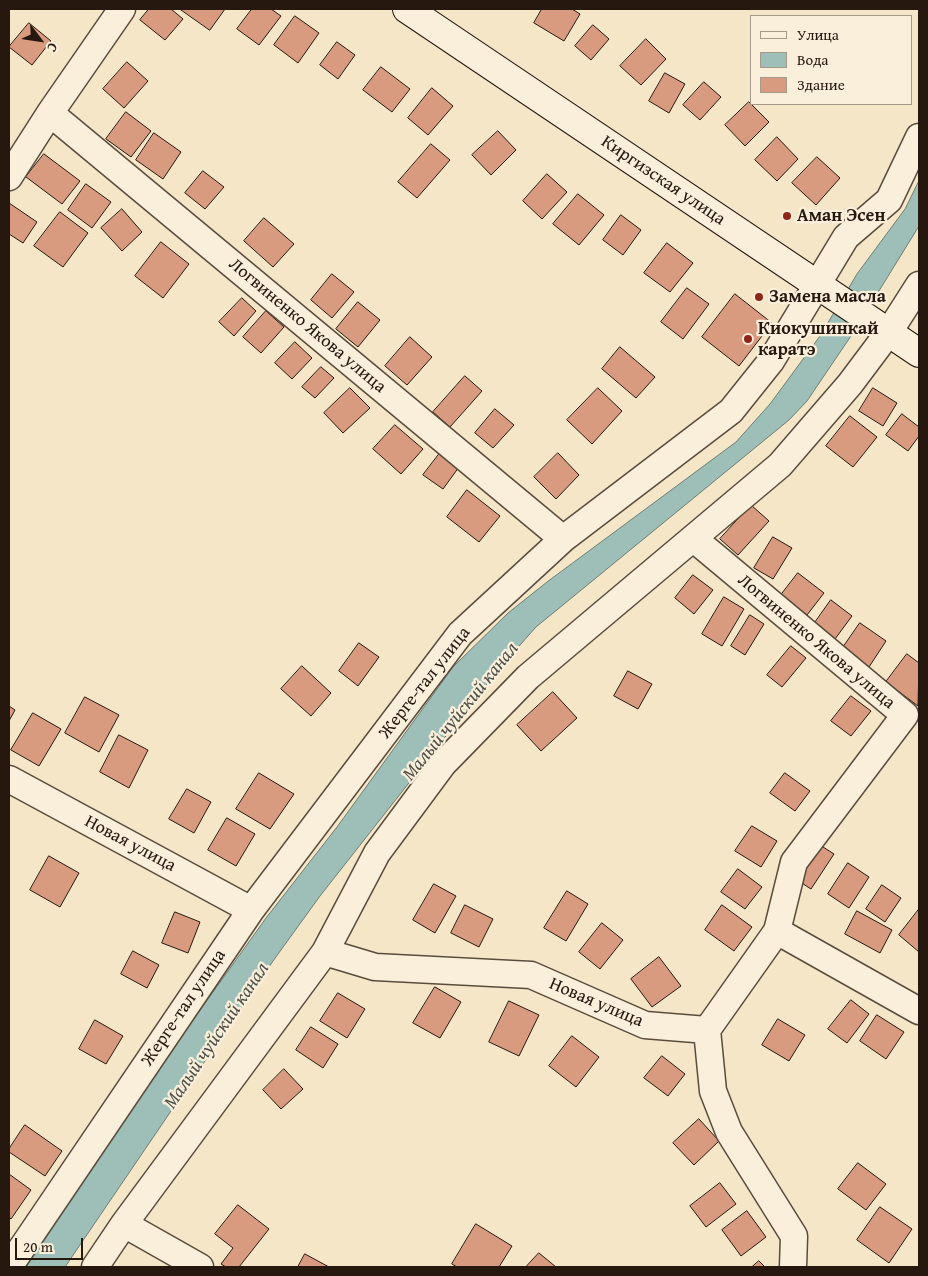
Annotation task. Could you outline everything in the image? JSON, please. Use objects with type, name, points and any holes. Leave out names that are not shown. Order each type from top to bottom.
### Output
[{"type":"main road","name":"Киргизская улица","points":[[407,9],[919,353]]},
{"type":"street","points":[[9,177],[50,113],[122,9]]},
{"type":"street","name":"Логвиненко Якова улица","points":[[50,113],[563,539]]},
{"type":"street","name":"Жерге-тал улица","points":[[10,1263],[250,910],[460,634],[563,539],[731,411],[771,361],[822,288],[846,238],[889,200],[919,137]]},
{"type":"street","points":[[95,1267],[124,1224],[325,952],[378,853],[443,764],[528,676],[694,539],[780,465],[850,384],[884,329],[919,285]]},
{"type":"street","name":"Логвиненко Якова улица","points":[[694,539],[905,716],[794,862],[777,931]]},
{"type":"street","name":"Новая улица","points":[[9,779],[250,910]]},
{"type":"street","points":[[793,1267],[794,1236],[729,1132],[713,1091],[707,1030],[777,931],[915,1000]]},
{"type":"street","name":"Новая улица","points":[[325,952],[375,967],[531,975],[645,1025],[707,1030]]},
{"type":"street","points":[[124,1224],[200,1267]]},
{"type":"water","name":"Малый чуйский канал","points":[[919,181],[919,226],[853,333],[807,401],[789,420],[536,627],[497,671],[320,896],[273,961],[65,1267],[24,1267],[170,1052],[266,918],[337,827],[453,667],[508,613],[736,442],[770,404],[820,336],[857,274],[905,209]]},
{"type":"building","points":[[149,9],[171,9],[183,19],[165,40],[140,20]]},
{"type":"building","points":[[180,9],[225,9],[210,30]]},
{"type":"building","points":[[252,9],[271,9],[281,16],[259,45],[237,29]]},
{"type":"building","points":[[542,9],[572,9],[580,14],[564,41],[534,23]]},
{"type":"building","points":[[295,16],[319,33],[298,63],[274,45]]},
{"type":"building","points":[[29,23],[51,41],[32,65],[9,47]]},
{"type":"building","points":[[593,25],[609,39],[591,60],[575,46]]},
{"type":"building","points":[[646,39],[666,59],[641,85],[620,66]]},
{"type":"building","points":[[337,42],[355,55],[338,79],[320,65]]},
{"type":"building","points":[[127,62],[148,81],[124,108],[103,89]]},
{"type":"building","points":[[381,67],[410,89],[392,112],[363,90]]},
{"type":"building","points":[[665,73],[685,84],[669,113],[649,101]]},
{"type":"building","points":[[704,82],[721,97],[700,120],[683,105]]},
{"type":"building","points":[[432,88],[453,106],[428,135],[408,118]]},
{"type":"building","points":[[749,102],[769,122],[745,146],[725,125]]},
{"type":"building","points":[[126,112],[151,131],[131,157],[106,139]]},
{"type":"building","points":[[498,131],[516,150],[491,175],[472,155]]},
{"type":"building","points":[[154,133],[181,152],[163,179],[136,160]]},
{"type":"building","points":[[777,137],[798,159],[777,181],[755,160]]},
{"type":"building","points":[[431,144],[450,160],[417,198],[398,182]]},
{"type":"building","points":[[44,154],[80,181],[62,204],[26,177]]},
{"type":"building","points":[[817,157],[840,178],[816,205],[792,183]]},
{"type":"building","points":[[203,171],[224,187],[205,209],[185,193]]},
{"type":"building","points":[[547,174],[567,192],[542,219],[523,201]]},
{"type":"building","points":[[86,184],[111,202],[92,228],[68,210]]},
{"type":"building","points":[[578,194],[604,215],[579,245],[553,224]]},
{"type":"building","points":[[9,203],[37,222],[23,243],[9,234]]},
{"type":"building","points":[[122,209],[142,232],[122,251],[101,228]]},
{"type":"building","points":[[60,212],[88,233],[63,267],[34,246]]},
{"type":"building","points":[[621,215],[641,230],[623,255],[603,240]]},
{"type":"building","points":[[264,218],[294,244],[273,267],[244,241]]},
{"type":"building","points":[[161,242],[189,264],[163,298],[135,276]]},
{"type":"building","points":[[667,243],[693,263],[670,292],[644,273]]},
{"type":"building","points":[[332,274],[354,292],[332,318],[311,300]]},
{"type":"building","points":[[687,288],[709,304],[683,339],[661,322]]},
{"type":"building","points":[[735,294],[772,323],[739,366],[702,337]]},
{"type":"building","points":[[242,298],[256,311],[234,336],[219,322]]},
{"type":"building","points":[[358,302],[380,320],[358,347],[336,329]]},
{"type":"building","points":[[266,311],[284,327],[261,353],[243,337]]},
{"type":"building","points":[[410,337],[432,357],[407,385],[385,366]]},
{"type":"building","points":[[295,342],[312,358],[292,379],[275,363]]},
{"type":"building","points":[[620,347],[655,377],[636,398],[602,369]]},
{"type":"building","points":[[321,367],[334,378],[315,398],[302,387]]},
{"type":"building","points":[[465,376],[482,391],[450,427],[433,412]]},
{"type":"building","points":[[350,388],[370,408],[343,433],[324,413]]},
{"type":"building","points":[[598,388],[622,411],[592,444],[567,420]]},
{"type":"building","points":[[873,388],[897,403],[883,426],[859,411]]},
{"type":"building","points":[[495,409],[514,425],[493,448],[475,433]]},
{"type":"building","points":[[902,414],[919,427],[919,436],[908,451],[886,435]]},
{"type":"building","points":[[850,416],[877,437],[853,467],[826,446]]},
{"type":"building","points":[[395,425],[423,449],[401,474],[373,449]]},
{"type":"building","points":[[440,453],[459,467],[443,489],[423,475]]},
{"type":"building","points":[[558,453],[579,475],[556,499],[534,477]]},
{"type":"building","points":[[467,490],[500,516],[479,542],[447,517]]},
{"type":"building","points":[[751,505],[769,521],[738,555],[720,539]]},
{"type":"building","points":[[773,537],[792,548],[773,579],[754,568]]},
{"type":"building","points":[[798,573],[824,593],[807,615],[781,595]]},
{"type":"building","points":[[693,575],[713,590],[694,614],[675,598]]},
{"type":"building","points":[[724,597],[744,609],[722,646],[702,634]]},
{"type":"building","points":[[831,600],[852,616],[835,639],[814,624]]},
{"type":"building","points":[[750,615],[764,624],[745,655],[731,646]]},
{"type":"building","points":[[860,623],[886,641],[869,667],[842,649]]},
{"type":"building","points":[[359,643],[379,657],[358,686],[339,671]]},
{"type":"building","points":[[791,646],[806,658],[782,687],[767,675]]},
{"type":"building","points":[[907,654],[919,663],[918,706],[886,682]]},
{"type":"building","points":[[302,666],[331,693],[311,716],[281,689]]},
{"type":"building","points":[[628,671],[652,684],[638,709],[614,696]]},
{"type":"building","points":[[553,692],[577,718],[541,751],[517,725]]},
{"type":"building","points":[[851,696],[871,711],[851,736],[831,721]]},
{"type":"building","points":[[85,697],[119,715],[99,752],[65,733]]},
{"type":"building","points":[[9,706],[15,710],[9,721]]},
{"type":"building","points":[[33,713],[61,729],[39,766],[11,750]]},
{"type":"building","points":[[119,735],[148,750],[129,788],[100,772]]},
{"type":"building","points":[[259,773],[294,794],[270,829],[236,809]]},
{"type":"building","points":[[785,773],[810,791],[795,811],[770,793]]},
{"type":"building","points":[[187,789],[211,802],[194,833],[169,819]]},
{"type":"building","points":[[227,818],[255,834],[236,866],[208,850]]},
{"type":"building","points":[[752,826],[777,841],[761,867],[735,851]]},
{"type":"building","points":[[820,845],[834,854],[811,889],[797,880]]},
{"type":"building","points":[[49,856],[79,873],[60,907],[30,890]]},
{"type":"building","points":[[848,863],[869,877],[849,908],[828,894]]},
{"type":"building","points":[[738,869],[762,887],[745,909],[721,892]]},
{"type":"building","points":[[434,884],[456,896],[435,933],[413,920]]},
{"type":"building","points":[[882,885],[901,898],[885,922],[866,909]]},
{"type":"building","points":[[567,891],[588,904],[566,941],[544,928]]},
{"type":"building","points":[[465,905],[493,919],[479,947],[451,933]]},
{"type":"building","points":[[722,905],[752,927],[734,951],[705,930]]},
{"type":"building","points":[[919,909],[919,952],[899,935]]},
{"type":"building","points":[[857,911],[892,930],[880,953],[845,934]]},
{"type":"building","points":[[175,912],[200,922],[188,953],[162,943]]},
{"type":"building","points":[[602,923],[623,940],[600,969],[579,952]]},
{"type":"building","points":[[133,951],[159,965],[147,988],[121,974]]},
{"type":"building","points":[[659,957],[681,986],[652,1007],[631,979]]},
{"type":"building","points":[[435,987],[461,1002],[440,1038],[413,1023]]},
{"type":"building","points":[[338,993],[365,1009],[347,1038],[320,1021]]},
{"type":"building","points":[[851,1000],[869,1014],[847,1043],[828,1029]]},
{"type":"building","points":[[509,1001],[539,1015],[519,1056],[489,1042]]},
{"type":"building","points":[[877,1015],[904,1032],[886,1059],[860,1041]]},
{"type":"building","points":[[778,1019],[805,1035],[789,1061],[762,1045]]},
{"type":"building","points":[[95,1020],[123,1036],[106,1064],[79,1049]]},
{"type":"building","points":[[311,1027],[338,1044],[323,1068],[296,1050]]},
{"type":"building","points":[[572,1036],[599,1057],[576,1087],[549,1066]]},
{"type":"building","points":[[662,1056],[685,1074],[668,1096],[644,1078]]},
{"type":"building","points":[[284,1069],[303,1089],[281,1109],[263,1090]]},
{"type":"building","points":[[699,1119],[719,1141],[694,1165],[673,1143]]},
{"type":"building","points":[[25,1125],[62,1151],[45,1176],[9,1152],[9,1149]]},
{"type":"building","points":[[858,1163],[886,1184],[866,1210],[838,1189]]},
{"type":"building","points":[[9,1174],[31,1190],[11,1219],[9,1217]]},
{"type":"building","points":[[720,1183],[736,1204],[706,1227],[690,1206]]},
{"type":"building","points":[[238,1205],[269,1229],[239,1267],[226,1267],[221,1264],[233,1248],[215,1234]]},
{"type":"building","points":[[880,1207],[912,1229],[889,1263],[857,1240]]},
{"type":"building","points":[[747,1211],[766,1237],[741,1256],[722,1230]]},
{"type":"building","points":[[476,1224],[512,1246],[499,1267],[457,1267],[452,1264]]},
{"type":"building","points":[[539,1253],[556,1267],[526,1267]]},
{"type":"building","points":[[305,1254],[329,1267],[298,1267]]},
{"type":"building","points":[[759,1261],[765,1267],[752,1267]]},
{"type":"place","name":"Аман Эсен","points":[[787,216]]},
{"type":"place","name":"Замена масла","points":[[759,297]]},
{"type":"place","name":"Киокушинкай каратэ","points":[[748,339]]}]
